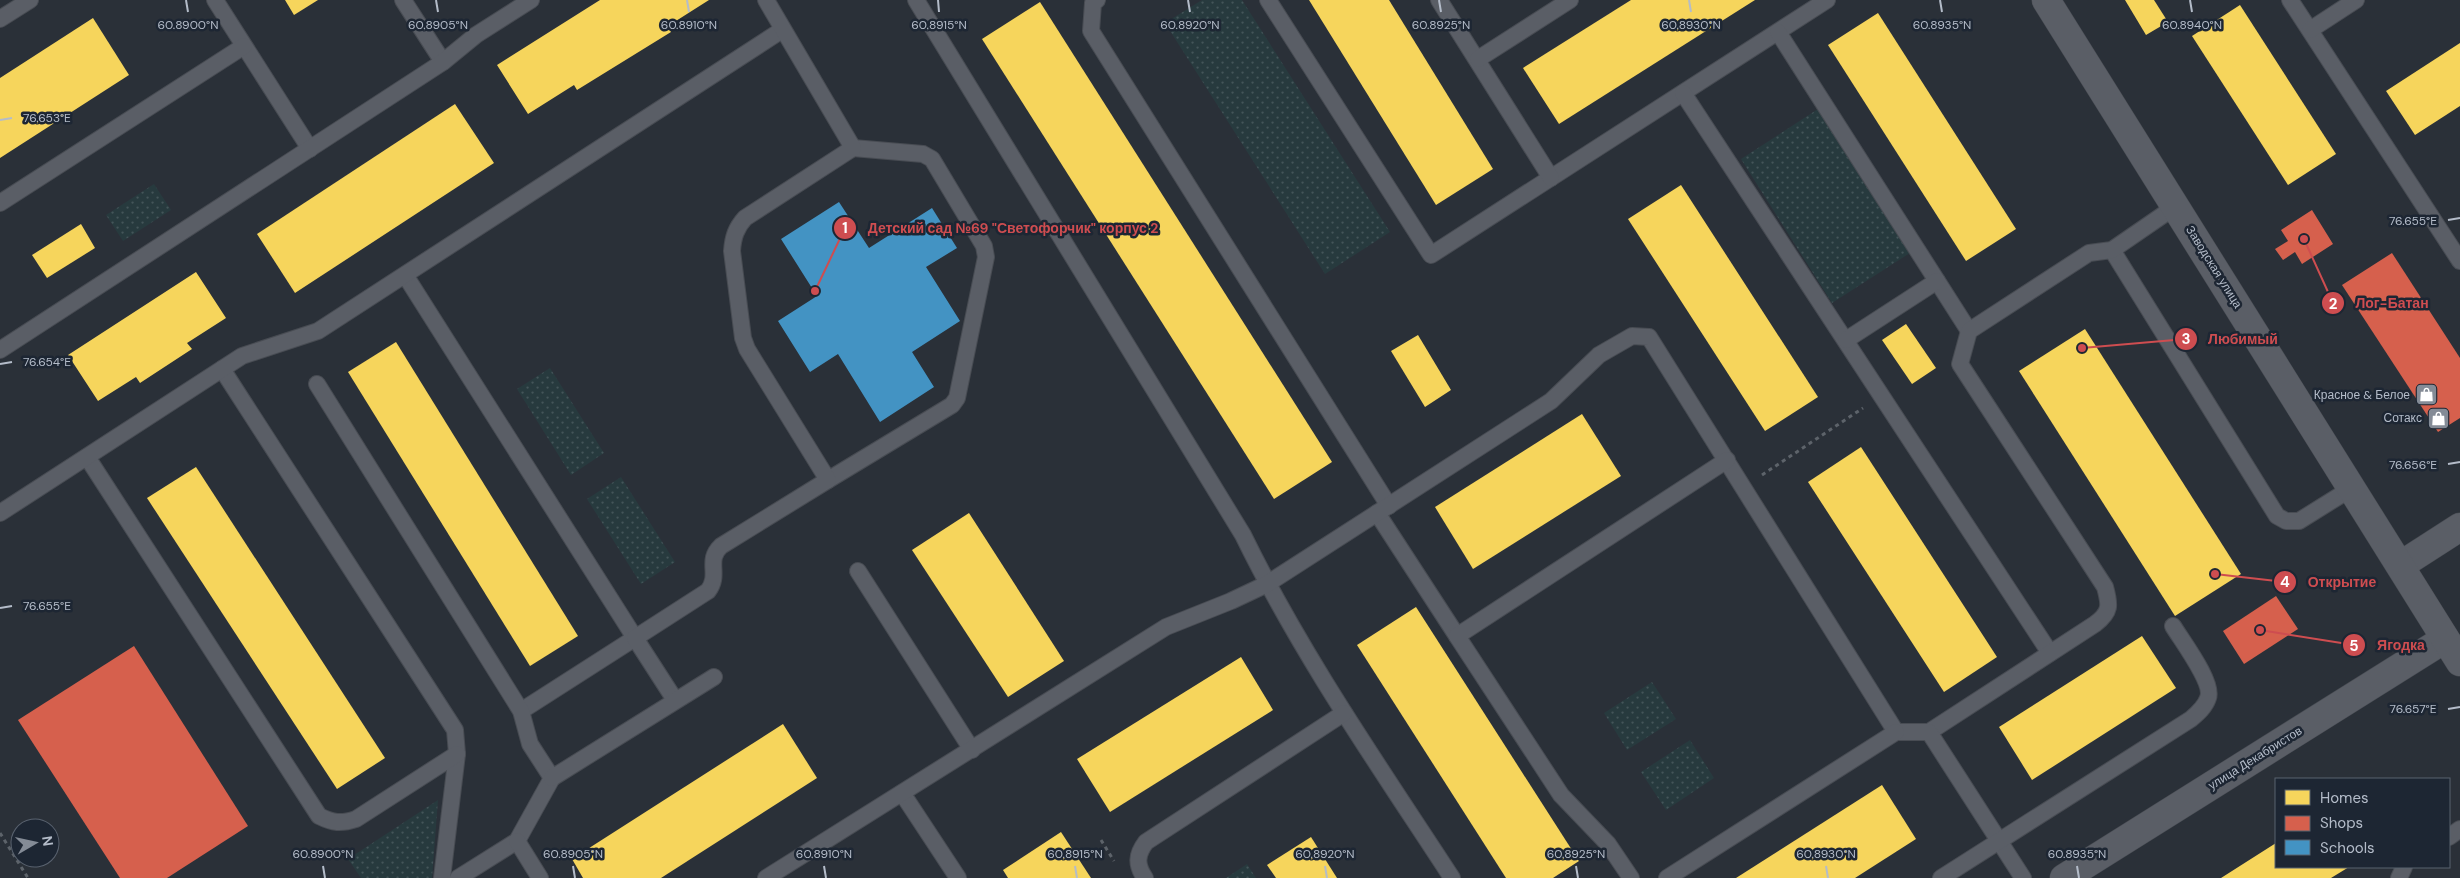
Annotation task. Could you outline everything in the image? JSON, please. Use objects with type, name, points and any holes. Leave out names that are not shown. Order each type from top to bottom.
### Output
[{"type":"street","name":"Заводская улица","points":[[2046,0],[2460,662]]},
{"type":"street","points":[[2401,565],[2460,526]]},
{"type":"street","name":"улица Декабристов","points":[[2064,878],[2445,639]]},
{"type":"lane","points":[[0,19],[30,0]]},
{"type":"lane","points":[[215,0],[310,149]]},
{"type":"lane","points":[[403,0],[443,62]]},
{"type":"lane","points":[[2,345],[310,149],[443,62],[476,35],[531,0]]},
{"type":"lane","points":[[766,0],[853,148]]},
{"type":"lane","points":[[916,0],[1243,535],[1267,584],[1344,713],[1452,878]]},
{"type":"lane","points":[[1098,0],[1093,3],[1091,32],[1383,510],[1457,636],[1561,794],[1608,844],[1631,878]]},
{"type":"lane","points":[[1268,0],[1431,255],[1827,0]]},
{"type":"lane","points":[[1439,0],[1478,59],[1550,178]]},
{"type":"lane","points":[[1478,59],[1570,0]]},
{"type":"lane","points":[[2290,0],[2460,261]]},
{"type":"lane","points":[[2310,30],[2356,0]]},
{"type":"lane","points":[[0,513],[242,356],[318,331],[782,30]]},
{"type":"lane","points":[[1778,32],[1969,331]]},
{"type":"lane","points":[[0,203],[244,46]]},
{"type":"lane","points":[[1683,93],[2050,653]]},
{"type":"lane","points":[[521,711],[708,592],[714,584],[714,552],[721,546],[952,405],[957,398],[986,257],[984,246],[932,160],[923,154],[853,148],[745,218],[735,232],[732,251],[743,338],[747,349],[828,480]]},
{"type":"lane","points":[[1667,878],[1896,732],[1930,732],[2106,616],[2109,601],[2105,586],[1960,364],[1969,331],[2089,253],[2112,250],[2176,206]]},
{"type":"lane","points":[[2112,250],[2277,516],[2286,521],[2299,521],[2352,488]]},
{"type":"lane","points":[[405,275],[674,700]]},
{"type":"lane","points":[[1846,340],[1937,281]]},
{"type":"lane","points":[[766,878],[1166,627],[1231,601],[1267,584],[1551,401],[1599,355],[1632,336],[1649,337],[1896,732]]},
{"type":"lane","points":[[222,369],[455,730],[457,754],[442,878]]},
{"type":"lane","points":[[317,384],[521,711],[530,744],[552,778]]},
{"type":"lane","points":[[87,457],[319,816],[330,822],[342,824],[356,819],[457,754]]},
{"type":"lane","points":[[1457,636],[1727,460]]},
{"type":"lane","points":[[858,571],[972,750]]},
{"type":"lane","points":[[1941,878],[2191,719],[2204,707],[2210,696],[2207,682],[2173,626]]},
{"type":"lane","points":[[458,878],[516,841],[552,778],[674,700],[714,677]]},
{"type":"lane","points":[[1145,878],[1138,861],[1139,851],[1146,842],[1344,713]]},
{"type":"lane","points":[[1930,732],[2023,878]]},
{"type":"lane","points":[[902,793],[958,878]]},
{"type":"lane","points":[[516,841],[540,878]]},
{"type":"path","points":[[1744,487],[1882,395]]},
{"type":"path","points":[[0,833],[28,878]]},
{"type":"green space","points":[[1202,0],[1242,0],[1390,232],[1325,274],[1165,23]]},
{"type":"green space","points":[[1818,109],[1910,253],[1832,303],[1741,159]]},
{"type":"green space","points":[[154,184],[171,210],[123,241],[106,215]]},
{"type":"green space","points":[[550,368],[604,453],[571,475],[517,389]]},
{"type":"green space","points":[[621,477],[675,562],[641,584],[587,499]]},
{"type":"green space","points":[[1652,682],[1676,719],[1627,750],[1604,713]]},
{"type":"green space","points":[[1690,740],[1714,778],[1666,810],[1641,772]]},
{"type":"green space","points":[[438,800],[432,878],[361,878],[348,859]]},
{"type":"green space","points":[[1247,864],[1256,878],[1226,878]]},
{"type":"building: Homes","points":[[285,0],[318,0],[294,15]]},
{"type":"building: Homes","points":[[600,0],[709,0],[668,26],[671,32],[577,90],[574,85],[528,114],[497,65]]},
{"type":"building: Homes","points":[[1309,0],[1389,0],[1493,169],[1436,205]]},
{"type":"building: Homes","points":[[1631,0],[1755,0],[1559,124],[1523,68]]},
{"type":"building: Homes","points":[[2125,0],[2154,0],[2168,22],[2146,35]]},
{"type":"building: Homes","points":[[1040,2],[1332,462],[1274,499],[982,39]]},
{"type":"building: Homes","points":[[2240,5],[2336,154],[2288,185],[2192,36]]},
{"type":"building: Homes","points":[[1878,13],[2016,229],[1966,261],[1828,45]]},
{"type":"building: Homes","points":[[93,18],[129,75],[0,158],[0,78]]},
{"type":"building: Homes","points":[[2460,43],[2460,106],[2415,135],[2386,91]]},
{"type":"building: Homes","points":[[455,104],[494,163],[295,293],[257,234]]},
{"type":"building: Homes","points":[[1681,185],[1818,397],[1765,431],[1628,219]]},
{"type":"building: Homes","points":[[81,224],[95,248],[47,278],[32,255]]},
{"type":"building: Homes","points":[[196,272],[226,318],[187,343],[192,349],[140,383],[136,377],[98,401],[68,355]]},
{"type":"building: Homes","points":[[1906,324],[1936,368],[1912,384],[1882,340]]},
{"type":"building: Homes","points":[[2085,329],[2241,574],[2175,616],[2019,371]]},
{"type":"building: Homes","points":[[1418,335],[1451,390],[1425,407],[1391,351]]},
{"type":"building: Homes","points":[[396,342],[578,636],[530,666],[348,372]]},
{"type":"building: Homes","points":[[1582,414],[1621,476],[1473,569],[1435,507]]},
{"type":"building: Homes","points":[[1861,447],[1997,657],[1944,692],[1808,482]]},
{"type":"building: Homes","points":[[196,467],[385,758],[337,789],[147,498]]},
{"type":"building: Homes","points":[[969,513],[1064,661],[1008,697],[912,550]]},
{"type":"building: Homes","points":[[1416,607],[1579,861],[1553,878],[1506,878],[1357,645]]},
{"type":"building: Homes","points":[[2142,636],[2176,688],[2032,780],[1999,727]]},
{"type":"building: Homes","points":[[1241,657],[1273,710],[1110,812],[1077,759]]},
{"type":"building: Homes","points":[[783,724],[817,778],[661,878],[583,878],[572,859]]},
{"type":"building: Homes","points":[[1882,785],[1916,839],[1855,878],[1736,878]]},
{"type":"building: Homes","points":[[1061,832],[1091,878],[1008,878],[1003,870]]},
{"type":"building: Homes","points":[[1311,837],[1337,878],[1276,878],[1267,865]]},
{"type":"building: Homes","points":[[2275,844],[2275,868],[2347,868],[2331,878],[2221,878]]},
{"type":"building: Shops","points":[[2312,210],[2333,244],[2302,264],[2295,252],[2283,260],[2275,249],[2288,241],[2281,230]]},
{"type":"building: Shops","points":[[2392,253],[2460,358],[2460,418],[2438,432],[2342,285]]},
{"type":"building: Shops","points":[[2276,596],[2298,629],[2244,664],[2223,631]]},
{"type":"building: Shops","points":[[134,646],[248,826],[167,878],[120,878],[18,720]]},
{"type":"building: Schools","points":[[839,202],[869,248],[932,208],[957,248],[926,267],[960,321],[912,352],[934,387],[880,422],[838,354],[810,372],[778,321],[817,296],[781,239]]},
{"type":"place","name":"Лог-Батан","points":[[2304,239]]},
{"type":"place","name":"Детский сад №69 \"Светофорчик\" корпус 2","points":[[815,291]]},
{"type":"place","name":"Любимый","points":[[2082,348]]},
{"type":"place","name":"Красное & Белое","points":[[2426,395]]},
{"type":"place","name":"Сотакс","points":[[2438,418]]},
{"type":"place","name":"Открытие","points":[[2215,574]]},
{"type":"place","name":"Ягодка","points":[[2260,630]]}]
